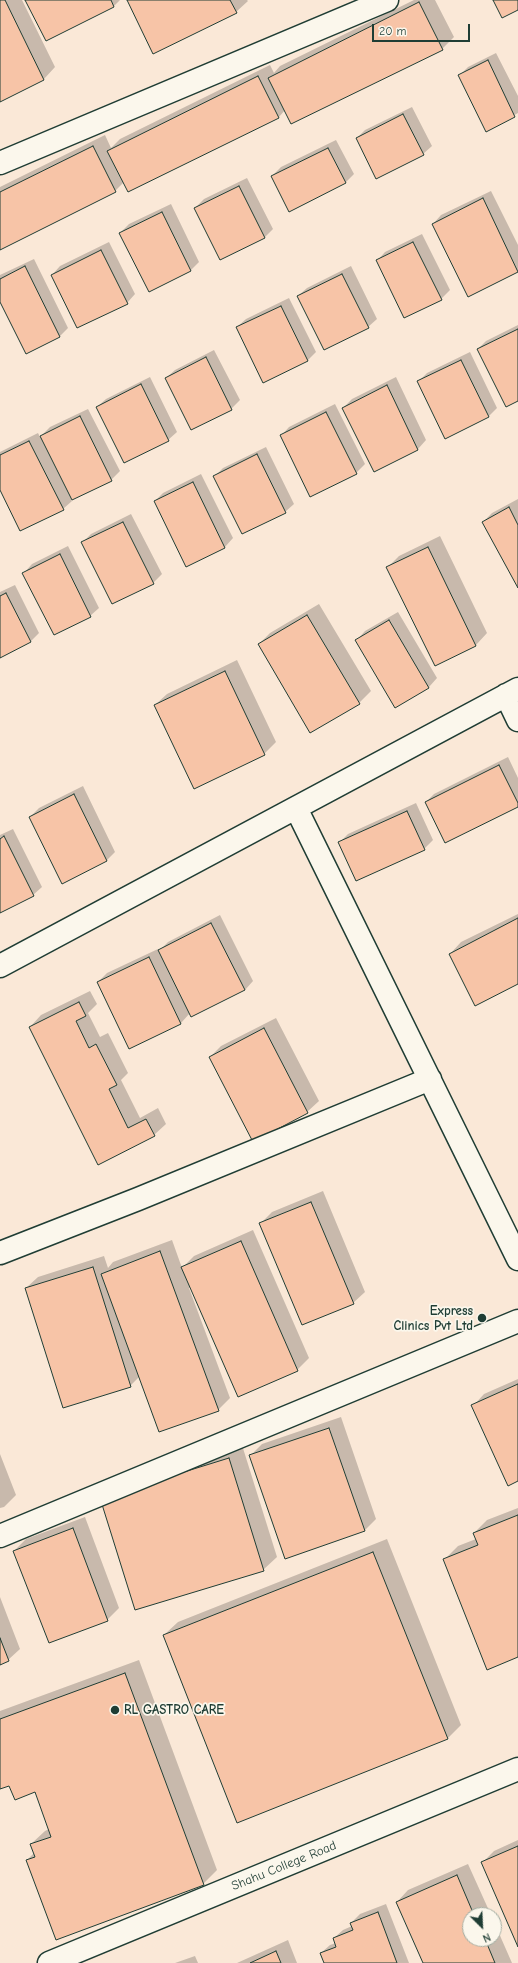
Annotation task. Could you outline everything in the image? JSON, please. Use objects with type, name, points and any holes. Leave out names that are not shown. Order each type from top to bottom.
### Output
[{"type":"street","points":[[0,163],[387,0]]},
{"type":"street","points":[[0,966],[512,692],[518,720]]},
{"type":"street","points":[[296,808],[518,1259]]},
{"type":"street","points":[[0,1253],[138,1199],[430,1079]]},
{"type":"street","points":[[0,1536],[518,1321]]},
{"type":"street","name":"Shahu College Road","points":[[49,1963],[518,1769]]},
{"type":"building","points":[[0,0],[5,0],[44,80],[0,102]]},
{"type":"building","points":[[25,0],[111,0],[114,7],[46,41]]},
{"type":"building","points":[[127,0],[230,0],[237,13],[153,54]]},
{"type":"building","points":[[493,0],[518,0],[518,10],[502,18]]},
{"type":"building","points":[[419,2],[443,50],[291,124],[268,78]]},
{"type":"building","points":[[488,60],[515,117],[486,132],[458,75]]},
{"type":"building","points":[[258,76],[279,118],[128,192],[107,151]]},
{"type":"building","points":[[403,114],[424,155],[376,179],[356,138]]},
{"type":"building","points":[[93,146],[116,192],[0,250],[0,192]]},
{"type":"building","points":[[328,148],[346,183],[289,212],[271,176]]},
{"type":"building","points":[[239,186],[265,238],[220,260],[194,208]]},
{"type":"building","points":[[483,198],[518,272],[468,297],[432,224]]},
{"type":"building","points":[[162,212],[191,271],[149,292],[119,233]]},
{"type":"building","points":[[413,242],[442,300],[404,318],[376,260]]},
{"type":"building","points":[[101,250],[128,304],[77,328],[51,275]]},
{"type":"building","points":[[25,266],[60,337],[26,354],[0,302],[0,279]]},
{"type":"building","points":[[342,274],[369,328],[324,350],[297,296]]},
{"type":"building","points":[[281,306],[308,361],[263,383],[236,327]]},
{"type":"building","points":[[518,329],[518,401],[506,407],[477,349]]},
{"type":"building","points":[[206,357],[232,410],[191,430],[165,378]]},
{"type":"building","points":[[461,360],[489,417],[445,439],[417,381]]},
{"type":"building","points":[[141,384],[169,441],[124,463],[96,407]]},
{"type":"building","points":[[387,385],[418,450],[374,472],[342,408]]},
{"type":"building","points":[[326,412],[357,474],[310,497],[280,435]]},
{"type":"building","points":[[80,416],[112,481],[72,500],[40,436]]},
{"type":"building","points":[[29,441],[64,510],[20,531],[0,490],[0,455]]},
{"type":"building","points":[[257,454],[286,513],[242,534],[213,476]]},
{"type":"building","points":[[193,482],[225,548],[186,567],[154,501]]},
{"type":"building","points":[[509,507],[518,525],[518,588],[482,522]]},
{"type":"building","points":[[123,522],[154,584],[112,604],[81,542]]},
{"type":"building","points":[[428,547],[476,646],[435,666],[386,567]]},
{"type":"building","points":[[60,554],[91,617],[54,635],[22,573]]},
{"type":"building","points":[[6,593],[31,642],[0,658],[0,596]]},
{"type":"building","points":[[307,615],[360,704],[310,733],[258,644]]},
{"type":"building","points":[[389,620],[429,688],[395,708],[355,640]]},
{"type":"building","points":[[225,671],[265,755],[194,789],[154,705]]},
{"type":"building","points":[[499,765],[518,803],[518,807],[445,843],[425,802]]},
{"type":"building","points":[[74,794],[107,861],[62,884],[29,817]]},
{"type":"building","points":[[407,811],[425,850],[356,881],[338,842]]},
{"type":"building","points":[[4,836],[34,896],[0,913],[0,839]]},
{"type":"building","points":[[518,918],[518,984],[475,1006],[449,954]]},
{"type":"building","points":[[211,923],[245,990],[191,1017],[158,950]]},
{"type":"building","points":[[149,957],[181,1024],[129,1049],[97,982]]},
{"type":"building","points":[[79,1002],[86,1016],[76,1021],[89,1048],[96,1044],[117,1085],[109,1089],[128,1128],[146,1119],[155,1136],[98,1165],[29,1027]]},
{"type":"building","points":[[264,1028],[308,1113],[253,1142],[209,1057]]},
{"type":"building","points":[[311,1202],[354,1304],[302,1325],[259,1223]]},
{"type":"building","points":[[241,1241],[298,1371],[238,1397],[181,1267]]},
{"type":"building","points":[[160,1251],[219,1411],[159,1432],[101,1274]]},
{"type":"building","points":[[93,1267],[131,1387],[63,1408],[25,1288]]},
{"type":"building","points":[[518,1384],[518,1481],[508,1486],[471,1405]]},
{"type":"building","points":[[329,1428],[365,1531],[285,1559],[249,1455]]},
{"type":"building","points":[[229,1458],[264,1571],[135,1610],[100,1498]]},
{"type":"building","points":[[518,1515],[518,1657],[487,1670],[443,1559],[478,1545],[473,1533]]},
{"type":"building","points":[[73,1528],[108,1621],[49,1643],[13,1551]]},
{"type":"building","points":[[373,1552],[448,1739],[237,1823],[163,1635]]},
{"type":"building","points":[[0,1638],[9,1661],[0,1665]]},
{"type":"building","points":[[125,1673],[204,1885],[56,1940],[26,1860],[35,1857],[30,1844],[51,1837],[35,1792],[15,1800],[9,1786],[0,1789],[0,1719]]},
{"type":"building","points":[[518,1846],[518,1947],[502,1910],[502,1907],[501,1907],[481,1862]]},
{"type":"building","points":[[457,1875],[471,1907],[462,1907],[462,1947],[488,1947],[495,1963],[423,1963],[396,1902]]},
{"type":"building","points":[[378,1912],[397,1963],[324,1963],[320,1953],[336,1947],[333,1938],[353,1930],[350,1923]]},
{"type":"building","points":[[276,1951],[281,1963],[250,1963]]},
{"type":"place","name":"Express Clinics Pvt Ltd","points":[[482,1318]]},
{"type":"place","name":"RL GASTRO CARE","points":[[115,1710]]}]
